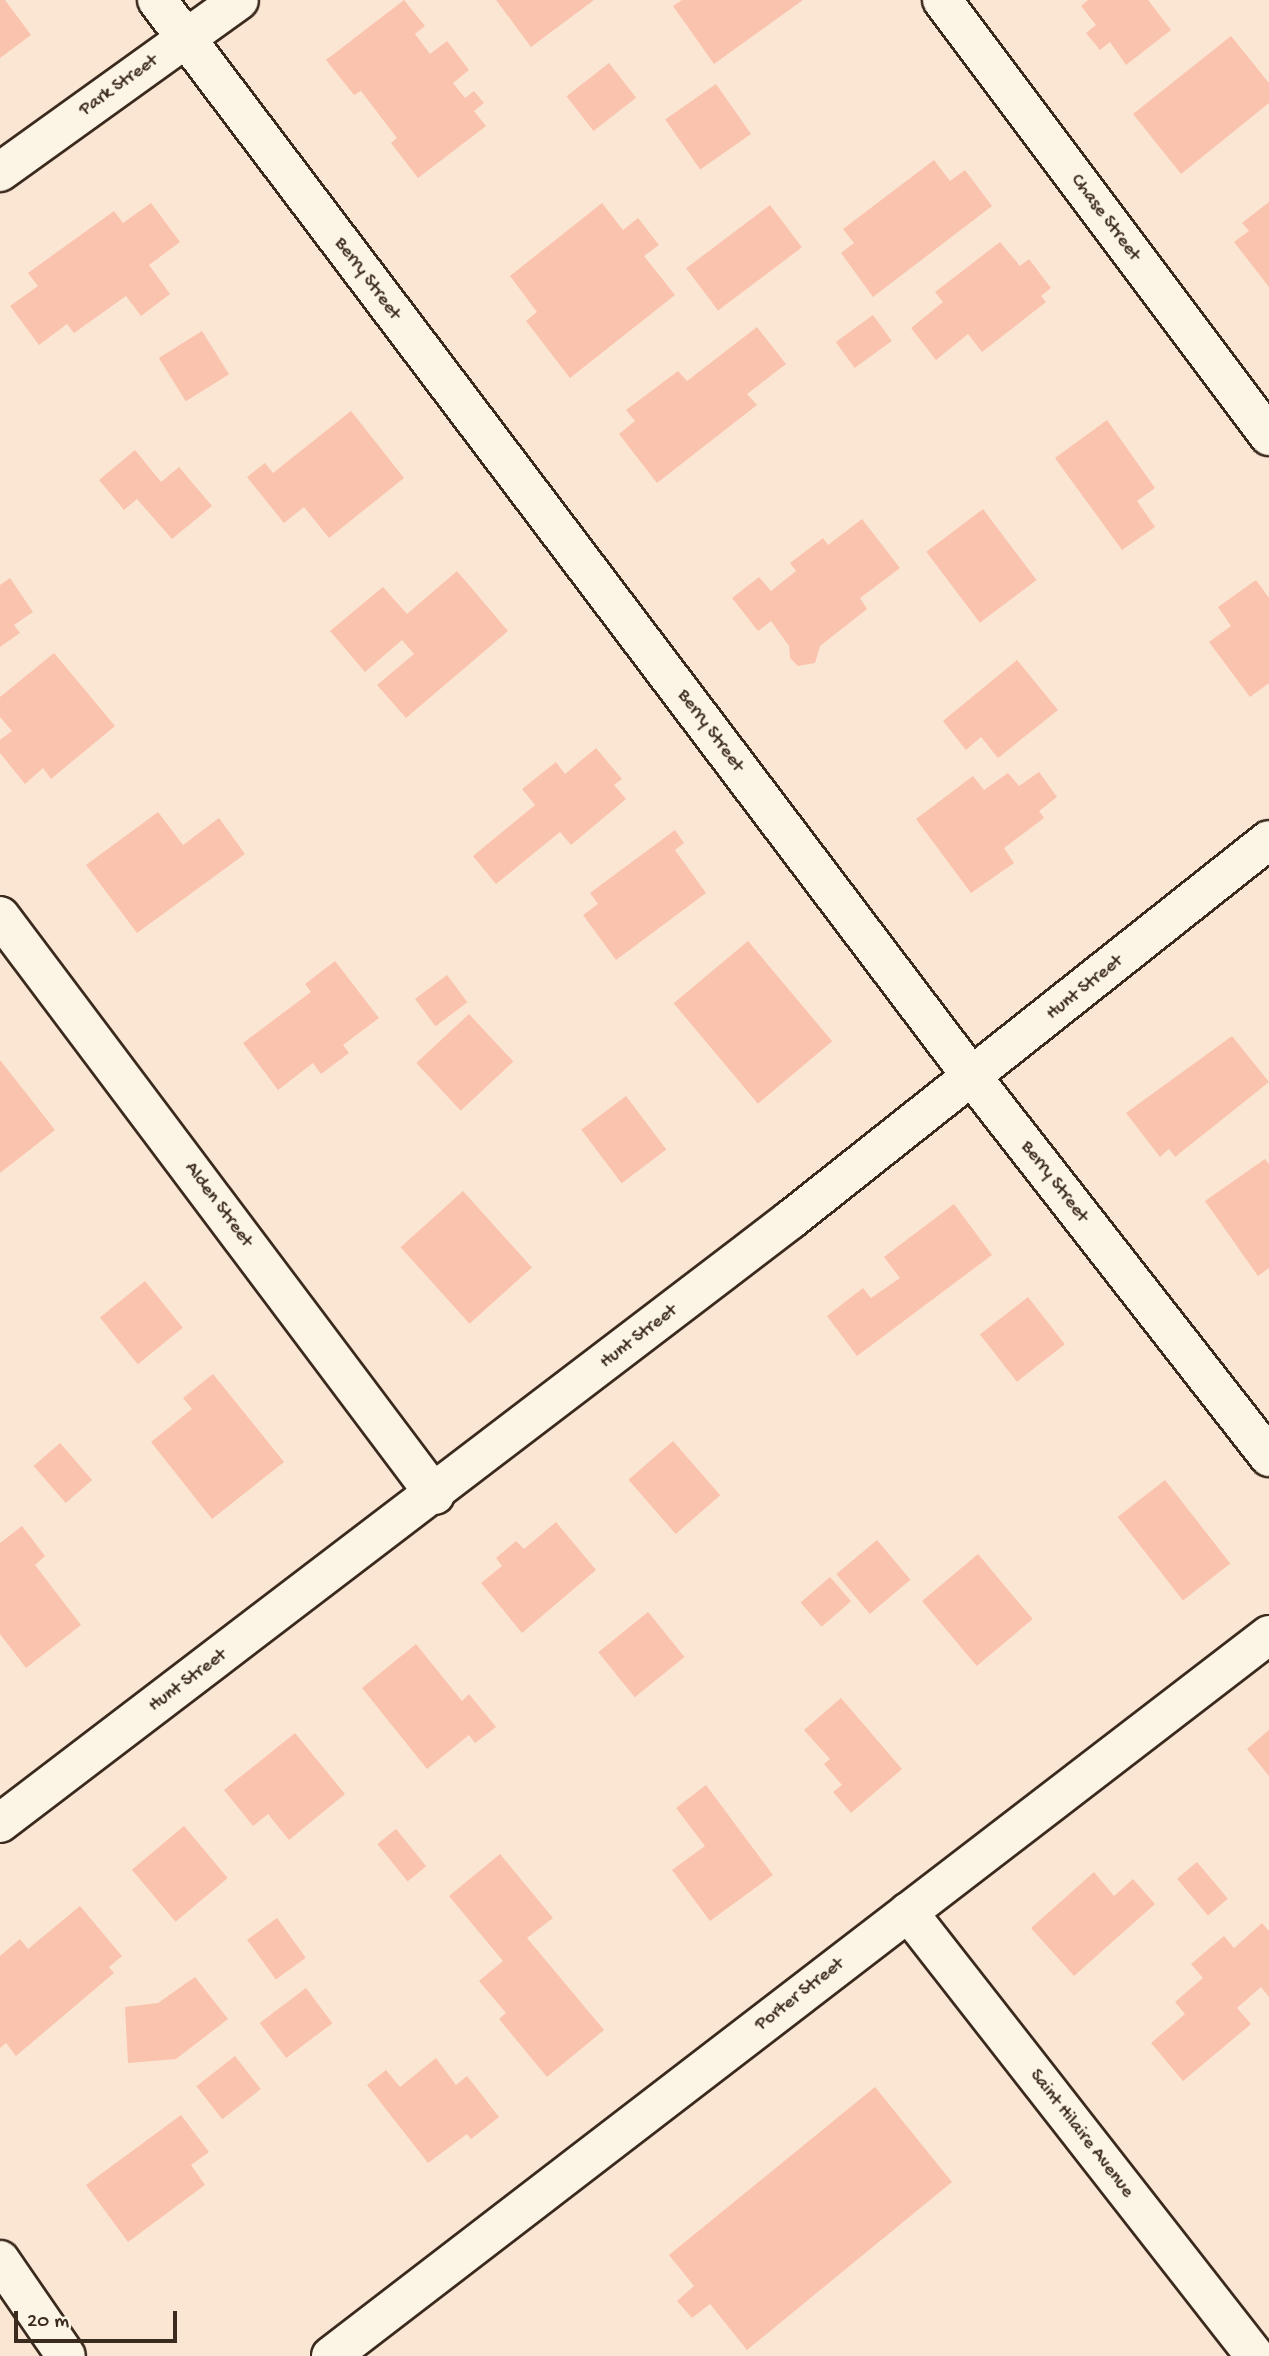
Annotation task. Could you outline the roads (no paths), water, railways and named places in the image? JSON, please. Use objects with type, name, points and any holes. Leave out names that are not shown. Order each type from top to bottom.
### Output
[{"type":"street","name":"Berry Street","points":[[157,0],[973,1078],[1269,1457]]},
{"type":"street","name":"Park Street","points":[[0,172],[239,0]]},
{"type":"street","name":"Chase Street","points":[[942,0],[1269,436]]},
{"type":"street","name":"Hunt Street","points":[[0,1823],[435,1494],[973,1078],[1269,840]]},
{"type":"street","name":"Alden Street","points":[[0,916],[435,1494]]},
{"type":"street","name":"Porter Street","points":[[331,2356],[1269,1634]]},
{"type":"street","name":"Saint Hilaire Avenue","points":[[908,1912],[1255,2356]]},
{"type":"street","points":[[0,2260],[66,2356]]}]
